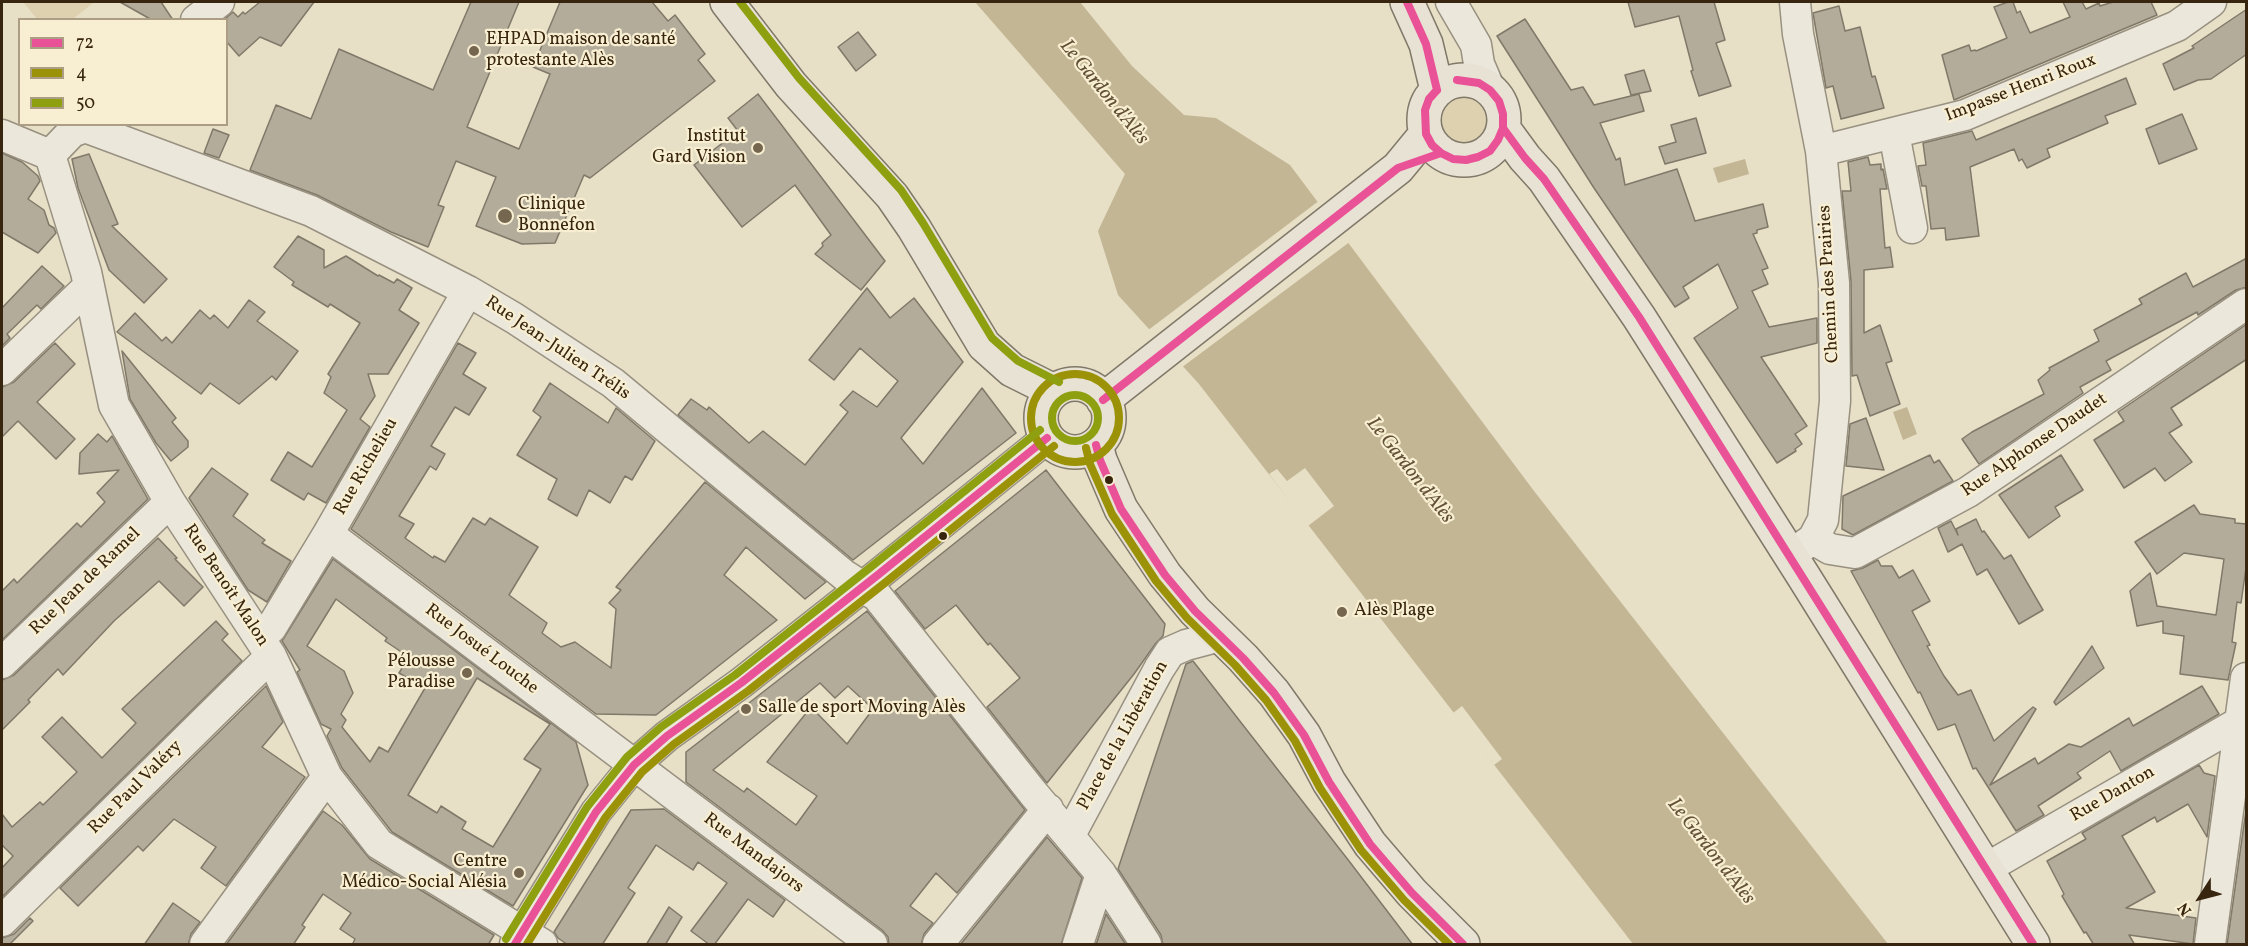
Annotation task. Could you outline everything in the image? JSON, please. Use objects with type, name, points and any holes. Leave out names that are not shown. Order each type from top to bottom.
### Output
[{"type":"main road","points":[[727,2],[791,86],[891,196],[914,228],[984,345],[1012,370],[1054,392]]},
{"type":"main road","points":[[1407,2],[1426,44],[1466,81],[1499,101],[1503,114],[1496,139],[1478,157],[1466,160],[1453,159],[1434,143],[1424,122],[1425,110],[1429,99],[1466,81]]},
{"type":"main road","points":[[1496,139],[1525,158],[1544,179],[1802,547],[1985,869],[2033,945]]},
{"type":"main road","points":[[1103,400],[1398,168],[1434,143]]},
{"type":"main road","points":[[1075,384],[1086,386],[1103,400],[1108,419],[1107,429],[1103,438],[1096,445],[1075,453],[1064,451],[1047,438],[1041,418],[1047,399],[1054,392],[1064,386],[1075,384]]},
{"type":"main road","points":[[1096,445],[1121,509],[1148,550],[1195,611],[1243,658],[1274,693],[1304,735],[1329,782],[1370,844],[1412,893],[1463,945]]},
{"type":"street","points":[[199,18],[219,2]]},
{"type":"street","points":[[1451,2],[1476,45],[1466,81]]},
{"type":"street","name":"Chemin des Prairies","points":[[1794,2],[1821,151],[1834,283],[1835,401],[1823,520],[1802,547]]},
{"type":"street","name":"Impasse Henri Roux","points":[[1821,151],[1965,116],[2177,26],[2211,2]]},
{"type":"street","name":"Rue Jean-Julien Trélis","points":[[50,155],[72,132],[86,127],[311,211],[468,291],[614,383],[844,575],[877,596],[1101,874],[1146,945]]},
{"type":"street","points":[[1894,133],[1912,228]]},
{"type":"street","points":[[2,135],[50,155]]},
{"type":"street","name":"Rue Benoît Malon","points":[[50,155],[89,286],[114,405],[170,502],[266,647],[327,777],[379,844],[527,941]]},
{"type":"street","points":[[2,370],[89,286]]},
{"type":"street","name":"Rue Richelieu","points":[[266,647],[271,628],[468,291]]},
{"type":"street","name":"Rue Alphonse Daudet","points":[[1802,547],[1855,553],[1866,548],[1968,492],[2247,304]]},
{"type":"street","points":[[527,941],[596,812],[634,765],[667,736],[741,683],[1047,438]]},
{"type":"street","name":"Rue Jean de Ramel","points":[[2,663],[170,502]]},
{"type":"street","name":"Rue Josué Louche","points":[[328,534],[634,765]]},
{"type":"street","name":"Place de la Libération","points":[[1070,835],[1170,652],[1220,636]]},
{"type":"street","name":"Rue Paul Valéry","points":[[2,921],[266,647]]},
{"type":"street","points":[[2210,945],[2247,678]]},
{"type":"street","name":"Rue Danton","points":[[1985,869],[2240,722]]},
{"type":"street","name":"Rue Mandajors","points":[[634,765],[872,945]]},
{"type":"street","points":[[205,945],[327,777]]},
{"type":"street","points":[[938,945],[1048,809]]},
{"type":"street","points":[[1078,945],[1101,874]]},
{"type":"shaded area","points":[[23,2],[93,3],[74,18],[36,18]]},
{"type":"shaded area","points":[[1464,92],[1475,94],[1484,100],[1490,109],[1492,120],[1490,131],[1484,140],[1475,146],[1464,148],[1453,146],[1444,140],[1438,131],[1436,120],[1438,109],[1444,100],[1453,94]]},
{"type":"water","name":"Le Gardon d'Alès","points":[[975,2],[1080,2],[1132,66],[1184,115],[1216,118],[1290,165],[1534,491],[1888,944],[1633,944],[1199,384],[1118,295],[1098,231],[1125,174]]},
{"type":"water","points":[[1745,159],[1749,174],[1718,183],[1713,168]]},
{"type":"water","points":[[1907,407],[1917,434],[1903,440],[1893,412]]},
{"type":"pier","points":[[1320,200],[1351,241],[1181,368],[1147,331]]},
{"type":"pier","points":[[1305,468],[1334,506],[1308,526],[1269,474],[1277,469],[1287,481]]},
{"type":"pier","points":[[1462,706],[1502,759],[1494,765],[1453,713]]},
{"type":"building","points":[[120,2],[161,2],[172,18],[148,18]]},
{"type":"building","points":[[260,2],[314,2],[281,46],[260,37],[239,56],[228,43],[228,18],[226,18],[233,12],[238,17],[243,12],[245,14]]},
{"type":"building","points":[[471,2],[519,2],[467,127],[519,149],[550,74],[533,67],[560,2],[652,2],[668,21],[675,15],[705,54],[698,60],[715,81],[590,178],[584,175],[555,243],[522,244],[476,226],[496,177],[456,161],[438,205],[444,207],[428,247],[391,232],[317,195],[250,170],[276,105],[311,119],[339,49],[433,90]]},
{"type":"building","points":[[1628,2],[1714,2],[1725,40],[1716,43],[1731,86],[1699,96],[1679,16],[1635,27]]},
{"type":"building","points":[[2013,2],[2017,13],[2020,11],[2030,33],[2070,17],[2063,2],[2082,2],[2086,9],[2099,3],[2100,6],[2113,2],[2151,2],[2157,15],[1954,100],[1942,55],[1969,45],[1971,51],[1976,51],[2007,38],[1994,7]]},
{"type":"building","points":[[1839,6],[1845,31],[1860,27],[1872,77],[1875,76],[1884,108],[1841,119],[1833,86],[1826,88],[1813,13]]},
{"type":"building","points":[[2247,9],[2247,54],[2211,79],[2198,80],[2174,90],[2163,64],[2194,48],[2192,46]]},
{"type":"building","points":[[1525,19],[1571,90],[1583,87],[1594,105],[1639,94],[1644,111],[1600,123],[1616,160],[1620,158],[1625,185],[1677,169],[1695,221],[1763,204],[1768,227],[1757,230],[1757,233],[1753,234],[1768,268],[1762,270],[1768,284],[1752,291],[1769,327],[1817,318],[1817,343],[1761,357],[1807,426],[1795,434],[1802,444],[1795,449],[1796,451],[1777,463],[1694,338],[1738,308],[1718,264],[1683,287],[1689,298],[1675,307],[1594,188],[1497,36]]},
{"type":"building","points":[[858,32],[876,55],[856,71],[838,47]]},
{"type":"building","points":[[1644,70],[1651,91],[1631,95],[1625,75]]},
{"type":"building","points":[[2126,78],[2136,104],[2105,116],[2108,123],[2047,149],[2050,157],[2027,168],[2022,159],[2019,161],[2014,149],[1970,167],[1979,236],[1946,240],[1945,228],[1931,229],[1926,186],[1922,186],[1918,166],[1926,165],[1923,143],[1972,131],[1976,140]]},
{"type":"building","name":"Institut Gard Vision","points":[[758,94],[885,261],[861,290],[815,254],[831,235],[795,185],[742,227],[694,165],[738,131],[728,118]]},
{"type":"building","points":[[2182,114],[2197,149],[2159,164],[2146,129]]},
{"type":"building","points":[[1696,118],[1706,153],[1665,164],[1659,147],[1676,142],[1671,125]]},
{"type":"building","points":[[213,129],[229,135],[219,158],[204,153]]},
{"type":"building","points":[[2,153],[22,162],[38,176],[40,181],[28,199],[44,210],[49,225],[56,233],[38,253],[2,232]]},
{"type":"building","points":[[89,154],[118,224],[112,226],[167,279],[144,303],[109,270],[78,188],[72,159]]},
{"type":"building","points":[[1868,157],[1870,165],[1881,164],[1881,170],[1883,169],[1887,189],[1880,189],[1885,248],[1890,247],[1893,267],[1864,270],[1864,333],[1880,325],[1892,361],[1886,363],[1900,404],[1870,416],[1857,375],[1852,376],[1851,281],[1842,191],[1851,191],[1848,162]]},
{"type":"building","points":[[298,236],[324,250],[324,268],[346,256],[378,276],[394,283],[397,279],[412,288],[399,310],[419,323],[388,374],[368,374],[375,396],[360,419],[370,427],[326,503],[308,493],[304,500],[271,480],[288,452],[312,467],[347,410],[324,393],[331,377],[328,374],[360,323],[330,304],[328,307],[292,285],[294,282],[274,267]]},
{"type":"building","points":[[2247,258],[2247,287],[2236,290],[2198,315],[2197,312],[2106,361],[2111,370],[2080,387],[2083,393],[1979,464],[1962,439],[2044,394],[2038,380],[2050,370],[2049,368],[2099,341],[2094,330],[2142,304],[2139,299],[2186,273],[2193,287]]},
{"type":"building","points":[[42,266],[64,286],[41,309],[37,305],[7,334],[10,338],[2,346],[2,308]]},
{"type":"building","points":[[867,288],[890,318],[914,298],[963,362],[901,438],[923,464],[982,388],[1016,433],[853,560],[678,415],[691,399],[707,410],[709,407],[749,443],[763,431],[805,465],[848,412],[840,405],[853,391],[877,407],[898,381],[860,348],[834,380],[809,360]]},
{"type":"building","points":[[249,300],[265,312],[257,321],[298,351],[276,380],[272,376],[239,404],[210,383],[201,394],[117,332],[135,313],[162,341],[166,337],[172,343],[200,310],[210,319],[214,315],[228,328]]},
{"type":"building","points":[[2247,324],[2247,359],[2171,408],[2182,425],[2169,433],[2192,462],[2165,481],[2155,468],[2124,488],[2094,440],[2124,421],[2118,412]]},
{"type":"building","points":[[55,343],[75,364],[37,402],[75,439],[56,459],[18,421],[2,437],[2,387],[14,382]]},
{"type":"building","points":[[458,343],[476,353],[463,374],[486,388],[469,415],[455,407],[431,446],[445,454],[436,470],[430,466],[399,516],[414,524],[405,538],[433,558],[434,556],[445,562],[473,518],[485,525],[490,518],[538,547],[509,595],[547,623],[542,633],[561,647],[575,642],[611,668],[616,609],[609,603],[621,590],[616,587],[705,482],[826,582],[805,599],[746,547],[724,575],[777,620],[656,715],[596,714],[351,529]]},
{"type":"building","points":[[122,351],[176,418],[172,422],[188,441],[188,447],[171,461],[156,443],[130,399]]},
{"type":"building","points":[[550,383],[608,423],[616,408],[655,441],[632,480],[625,476],[610,503],[589,490],[577,516],[548,499],[557,479],[517,455],[541,417],[533,411]]},
{"type":"building","points":[[1866,418],[1884,470],[1846,466],[1850,424]]},
{"type":"building","points":[[98,434],[107,442],[112,436],[148,499],[2,640],[2,591],[14,579],[17,583],[77,523],[81,527],[105,502],[97,493],[119,470],[79,474],[80,453]]},
{"type":"building","points":[[1930,455],[1934,463],[1939,460],[1953,481],[1853,535],[1842,529],[1843,496]]},
{"type":"building","points":[[2061,455],[2083,490],[2055,507],[2060,516],[2029,538],[1999,495]]},
{"type":"building","points":[[212,468],[248,494],[233,516],[265,540],[262,543],[291,561],[267,602],[248,590],[189,498]]},
{"type":"building","points":[[1046,470],[1165,624],[1163,636],[1047,783],[987,707],[1020,678],[990,643],[988,645],[956,605],[925,629],[895,591]]},
{"type":"building","points":[[2194,505],[2200,514],[2235,519],[2235,523],[2247,524],[2247,561],[2241,603],[2237,602],[2232,642],[2236,643],[2228,680],[2180,674],[2184,636],[2163,633],[2163,621],[2137,626],[2130,591],[2150,573],[2157,606],[2216,615],[2224,559],[2184,553],[2157,574],[2135,542]]},
{"type":"building","points":[[1976,519],[1982,532],[1984,531],[2004,559],[2011,555],[2043,610],[2019,624],[1987,569],[1977,575],[1962,544],[1948,552],[1938,528],[1951,521],[1958,535],[1956,529]]},
{"type":"building","points":[[158,538],[203,587],[184,606],[159,581],[114,621],[63,675],[58,669],[2,730],[2,680],[14,675]]},
{"type":"building","points":[[333,559],[576,742],[588,785],[513,906],[392,832],[342,768],[327,736],[331,729],[321,724],[297,672],[300,670],[282,641]],"holes":[[[336,599],[387,638],[385,641],[409,657],[399,673],[425,688],[388,752],[379,747],[370,762],[342,727],[346,720],[341,714],[353,693],[344,671],[307,646]],[[477,678],[550,724],[524,759],[541,769],[493,847],[462,829],[466,822],[441,806],[437,813],[408,795]]]},
{"type":"building","points":[[1878,560],[1881,566],[1892,566],[1899,578],[1913,570],[1930,601],[1912,611],[1930,645],[1927,646],[1958,695],[1971,690],[1994,741],[2033,707],[2036,709],[1990,785],[2035,758],[2038,764],[2069,744],[2081,747],[2129,718],[2133,726],[2202,686],[2219,714],[2121,771],[2110,751],[2077,773],[2081,778],[2038,806],[2044,815],[2016,831],[1976,768],[1973,769],[1955,724],[1938,730],[1920,692],[1918,693],[1851,571]]},
{"type":"building","points":[[867,611],[1025,810],[957,893],[936,873],[910,906],[933,923],[924,934],[921,945],[889,945],[888,937],[882,930],[686,782],[686,752]],"holes":[[[820,683],[835,698],[848,686],[873,709],[847,744],[811,707],[767,762],[817,796],[796,825],[747,788],[744,792],[713,770]]]},
{"type":"building","points":[[216,621],[228,634],[222,640],[242,661],[2,897],[2,868],[13,856],[2,845],[2,814],[12,827],[40,802],[43,805],[77,772],[42,737],[62,717],[102,758],[136,723],[122,709]]},
{"type":"building","points":[[2092,646],[2104,668],[2056,705],[2054,702]]},
{"type":"building","points":[[1193,661],[1413,945],[1163,945],[1161,935],[1118,869],[1186,664]]},
{"type":"building","points":[[266,686],[283,722],[262,747],[305,777],[226,886],[201,868],[216,847],[174,819],[143,851],[138,846],[78,906],[60,888]]},
{"type":"building","points":[[2199,765],[2204,773],[2215,776],[2207,837],[2188,804],[2157,822],[2155,817],[2122,836],[2155,892],[2126,908],[2196,918],[2193,944],[2129,935],[2135,945],[2094,945],[2086,932],[2084,933],[2062,896],[2064,894],[2047,861],[2086,839],[2082,833]]},
{"type":"building","points":[[2247,803],[2247,945],[2227,945]]},
{"type":"building","points":[[664,809],[785,900],[773,917],[748,899],[714,945],[710,945],[691,931],[727,883],[698,862],[693,870],[656,845],[628,888],[635,893],[602,945],[568,945],[558,938],[554,932],[631,810]]},
{"type":"building","points":[[323,811],[342,825],[370,859],[494,935],[488,945],[352,945],[355,939],[340,929],[351,913],[323,894],[302,925],[305,927],[293,945],[226,945]]},
{"type":"building","points":[[1047,837],[1082,878],[1061,945],[960,945]]},
{"type":"building","points":[[173,903],[200,922],[191,934],[188,945],[144,945]]},
{"type":"building","points":[[669,907],[682,917],[665,945],[646,945]]},
{"type":"building","points":[[1106,914],[1126,945],[1096,945]]},
{"type":"building","points":[[30,918],[33,921],[9,945],[2,945],[2,938],[14,934]]},
{"type":"transit line","name":"50","points":[[740,2],[799,78],[901,190],[992,338],[1018,361],[1059,382]]},
{"type":"transit line","name":"72","points":[[1407,2],[1426,44],[1437,90]]},
{"type":"transit line","name":"72","points":[[1437,90],[1429,99],[1425,110],[1426,134],[1432,145],[1453,159],[1466,160],[1478,157],[1490,151],[1498,140],[1503,128],[1503,114],[1499,101],[1490,90],[1479,83],[1457,80]]},
{"type":"transit line","name":"72","points":[[1503,128],[1544,179],[1639,317],[2033,944]]},
{"type":"transit line","name":"72","points":[[1103,400],[1398,168],[1441,153]]},
{"type":"transit line","name":"4","points":[[1075,374],[1100,381],[1112,393],[1119,418],[1112,443],[1100,455],[1075,462],[1050,455],[1038,443],[1031,418],[1038,393],[1050,381],[1075,374]]},
{"type":"transit line","name":"50","points":[[1075,395],[1091,402],[1098,418],[1091,434],[1075,441],[1059,434],[1052,418],[1059,402],[1075,395]]},
{"type":"transit line","name":"50","points":[[506,939],[587,807],[627,757],[661,727],[735,675],[1040,430]]},
{"type":"transit line","name":"72","points":[[515,944],[596,812],[634,765],[667,736],[741,683],[879,574],[1047,438]]},
{"type":"transit line","name":"72","points":[[1096,445],[1121,509],[1165,575],[1195,611],[1243,658],[1274,693],[1304,735],[1329,782],[1370,844],[1412,893],[1463,944]]},
{"type":"transit line","name":"4","points":[[527,944],[605,818],[642,772],[674,744],[748,691],[886,582],[1054,446]]},
{"type":"transit line","name":"4","points":[[1086,448],[1090,464],[1112,514],[1156,581],[1187,618],[1235,665],[1266,700],[1295,741],[1320,788],[1361,850],[1404,900],[1449,944]]},
{"type":"place","name":"EHPAD maison de santé protestante Alès","points":[[474,51]]},
{"type":"place","name":"Institut Gard Vision","points":[[758,148]]},
{"type":"place","name":"Clinique Bonnefon","points":[[505,216]]},
{"type":"place","name":"Alès Plage","points":[[1342,612]]},
{"type":"place","name":"Pélousse Paradise","points":[[467,673]]},
{"type":"place","name":"Salle de sport Moving Alès","points":[[746,709]]},
{"type":"place","name":"Centre Médico-Social Alésia","points":[[519,873]]}]
